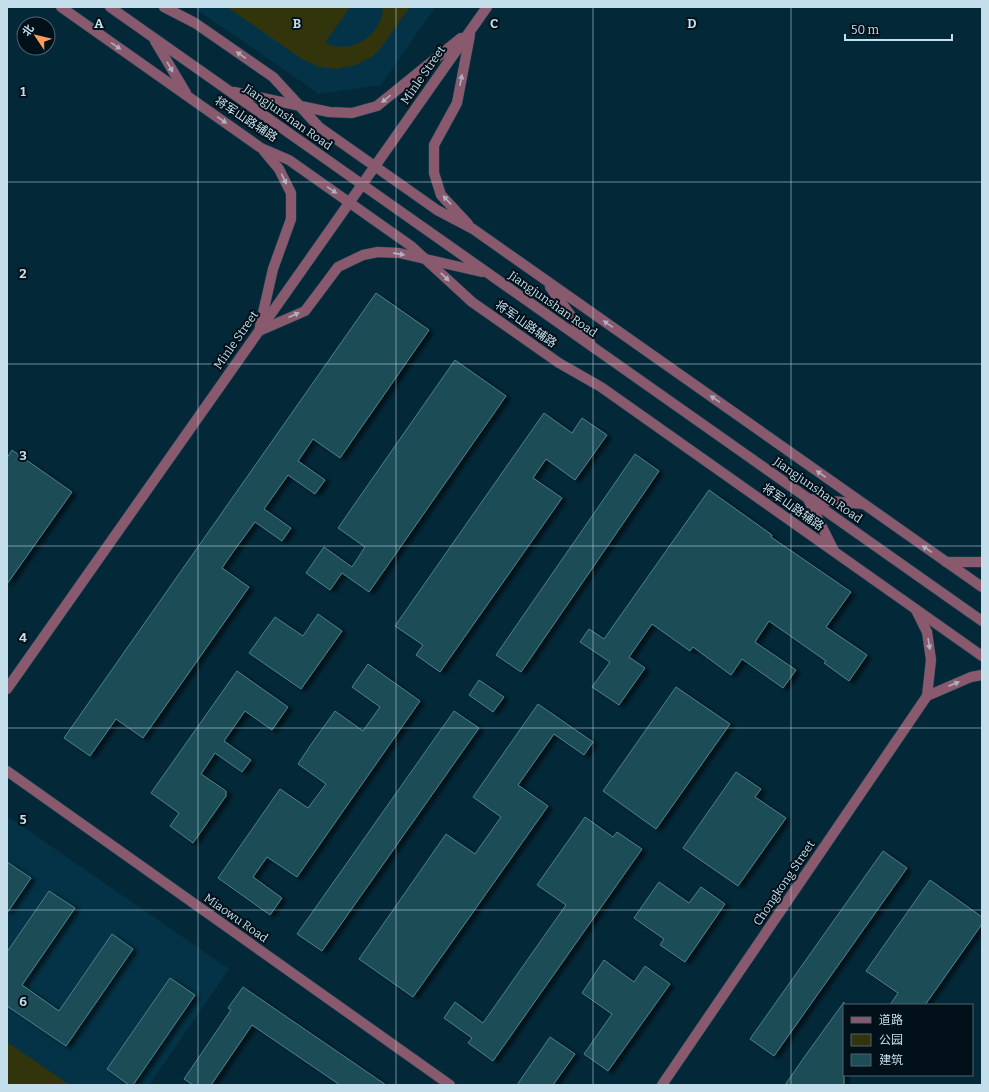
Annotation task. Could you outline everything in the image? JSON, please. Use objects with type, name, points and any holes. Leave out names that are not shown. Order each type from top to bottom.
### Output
[{"type":"street","name":"将军山路辅路","points":[[61,7],[261,148],[289,160],[350,202],[411,246],[472,302],[559,363],[600,387],[982,656]]},
{"type":"street","name":"Jiangjunshan Road","points":[[110,7],[982,622]]},
{"type":"street","points":[[164,7],[196,23],[273,77],[319,127],[437,210],[473,229],[982,587]]},
{"type":"street","name":"Minle Street","points":[[7,688],[487,7]]},
{"type":"street","points":[[230,92],[329,112],[352,114],[377,106],[471,31]]},
{"type":"street","points":[[471,31],[457,103],[434,145],[434,173],[441,195],[473,229]]},
{"type":"street","points":[[153,38],[187,96]]},
{"type":"street","points":[[259,331],[273,270],[291,219],[291,193],[279,169],[261,148]]},
{"type":"street","points":[[259,331],[304,311],[338,267],[363,255],[378,252],[392,253],[487,273]]},
{"type":"street","points":[[545,280],[594,348]]},
{"type":"street","points":[[808,499],[863,504]]},
{"type":"street","points":[[808,499],[835,552]]},
{"type":"street","points":[[946,562],[982,562]]},
{"type":"street","name":"Chongkong Street","points":[[662,1085],[927,696],[931,660],[927,632],[915,608]]},
{"type":"street","points":[[927,696],[971,677],[982,675]]},
{"type":"street","name":"Miaowu Road","points":[[7,771],[450,1085]]},
{"type":"shaded area","points":[[193,7],[435,7],[381,85],[319,94]]},
{"type":"shaded area","points":[[7,816],[229,969],[149,1085],[7,1085]]},
{"type":"green space","points":[[227,7],[350,7],[325,43],[345,47],[355,45],[371,34],[377,27],[383,7],[410,7],[380,49],[373,56],[356,65],[337,69],[319,67],[302,59]]},
{"type":"green space","points":[[7,1042],[70,1085],[7,1085]]},
{"type":"building","points":[[376,293],[429,330],[340,458],[313,439],[298,461],[325,480],[315,494],[288,475],[264,509],[291,528],[282,541],[255,522],[233,552],[222,568],[249,587],[143,738],[116,719],[90,756],[64,738]]},
{"type":"building","points":[[455,360],[506,396],[369,592],[342,573],[330,590],[306,573],[324,547],[352,567],[365,547],[338,528]]},
{"type":"building","points":[[544,413],[572,433],[582,418],[607,435],[575,480],[546,459],[533,478],[562,498],[440,672],[416,655],[423,645],[395,626]]},
{"type":"building","points":[[12,450],[72,492],[7,584],[7,458]]},
{"type":"building","points":[[635,454],[659,471],[521,672],[496,655]]},
{"type":"building","points":[[709,490],[772,535],[771,537],[851,592],[826,627],[867,655],[849,681],[824,663],[826,661],[769,621],[755,642],[796,670],[783,688],[742,659],[731,675],[693,647],[690,651],[652,624],[629,657],[645,668],[619,705],[592,687],[610,662],[580,642],[589,629],[604,639]]},
{"type":"building","points":[[318,614],[342,631],[301,689],[249,653],[275,617],[303,636]]},
{"type":"building","points":[[368,664],[420,701],[297,877],[267,857],[253,877],[282,898],[270,915],[218,878],[280,789],[308,808],[326,784],[298,764],[335,711],[363,731],[380,707],[352,687]]},
{"type":"building","points":[[237,671],[288,707],[272,730],[245,711],[224,741],[251,760],[242,772],[215,753],[201,774],[226,791],[226,796],[193,843],[170,826],[179,813],[151,793]]},
{"type":"building","points":[[479,680],[504,697],[493,712],[469,695]]},
{"type":"building","points":[[676,687],[730,724],[656,829],[603,791]]},
{"type":"building","points":[[538,704],[593,742],[584,755],[554,734],[518,785],[548,806],[413,997],[359,959],[446,834],[475,854],[501,817],[473,797]]},
{"type":"building","points":[[454,711],[479,728],[322,951],[297,934]]},
{"type":"building","points":[[736,772],[761,789],[755,797],[786,818],[738,886],[683,848]]},
{"type":"building","points":[[585,817],[613,837],[617,832],[642,849],[493,1061],[468,1043],[472,1038],[444,1018],[455,1002],[483,1023],[566,905],[537,885]]},
{"type":"building","points":[[883,851],[907,868],[774,1056],[750,1039]]},
{"type":"building","points":[[7,862],[31,878],[7,913]]},
{"type":"building","points":[[930,880],[982,917],[982,924],[926,1004],[891,1004],[898,993],[866,971]]},
{"type":"building","points":[[659,882],[689,903],[701,887],[725,904],[685,962],[660,945],[664,939],[634,918]]},
{"type":"building","points":[[49,891],[75,908],[22,985],[59,1011],[112,934],[133,949],[66,1046],[7,1006],[7,952]]},
{"type":"building","points":[[604,960],[634,982],[645,966],[670,984],[608,1071],[584,1054],[612,1014],[582,993]]},
{"type":"building","points":[[170,978],[195,995],[133,1085],[129,1085],[107,1069]]},
{"type":"building","points":[[243,987],[386,1085],[340,1085],[252,1025],[211,1085],[193,1085],[184,1079],[231,1010],[228,1008]]},
{"type":"building","points":[[844,1002],[844,1085],[785,1085]]},
{"type":"building","points":[[550,1037],[575,1054],[553,1085],[517,1085]]}]
